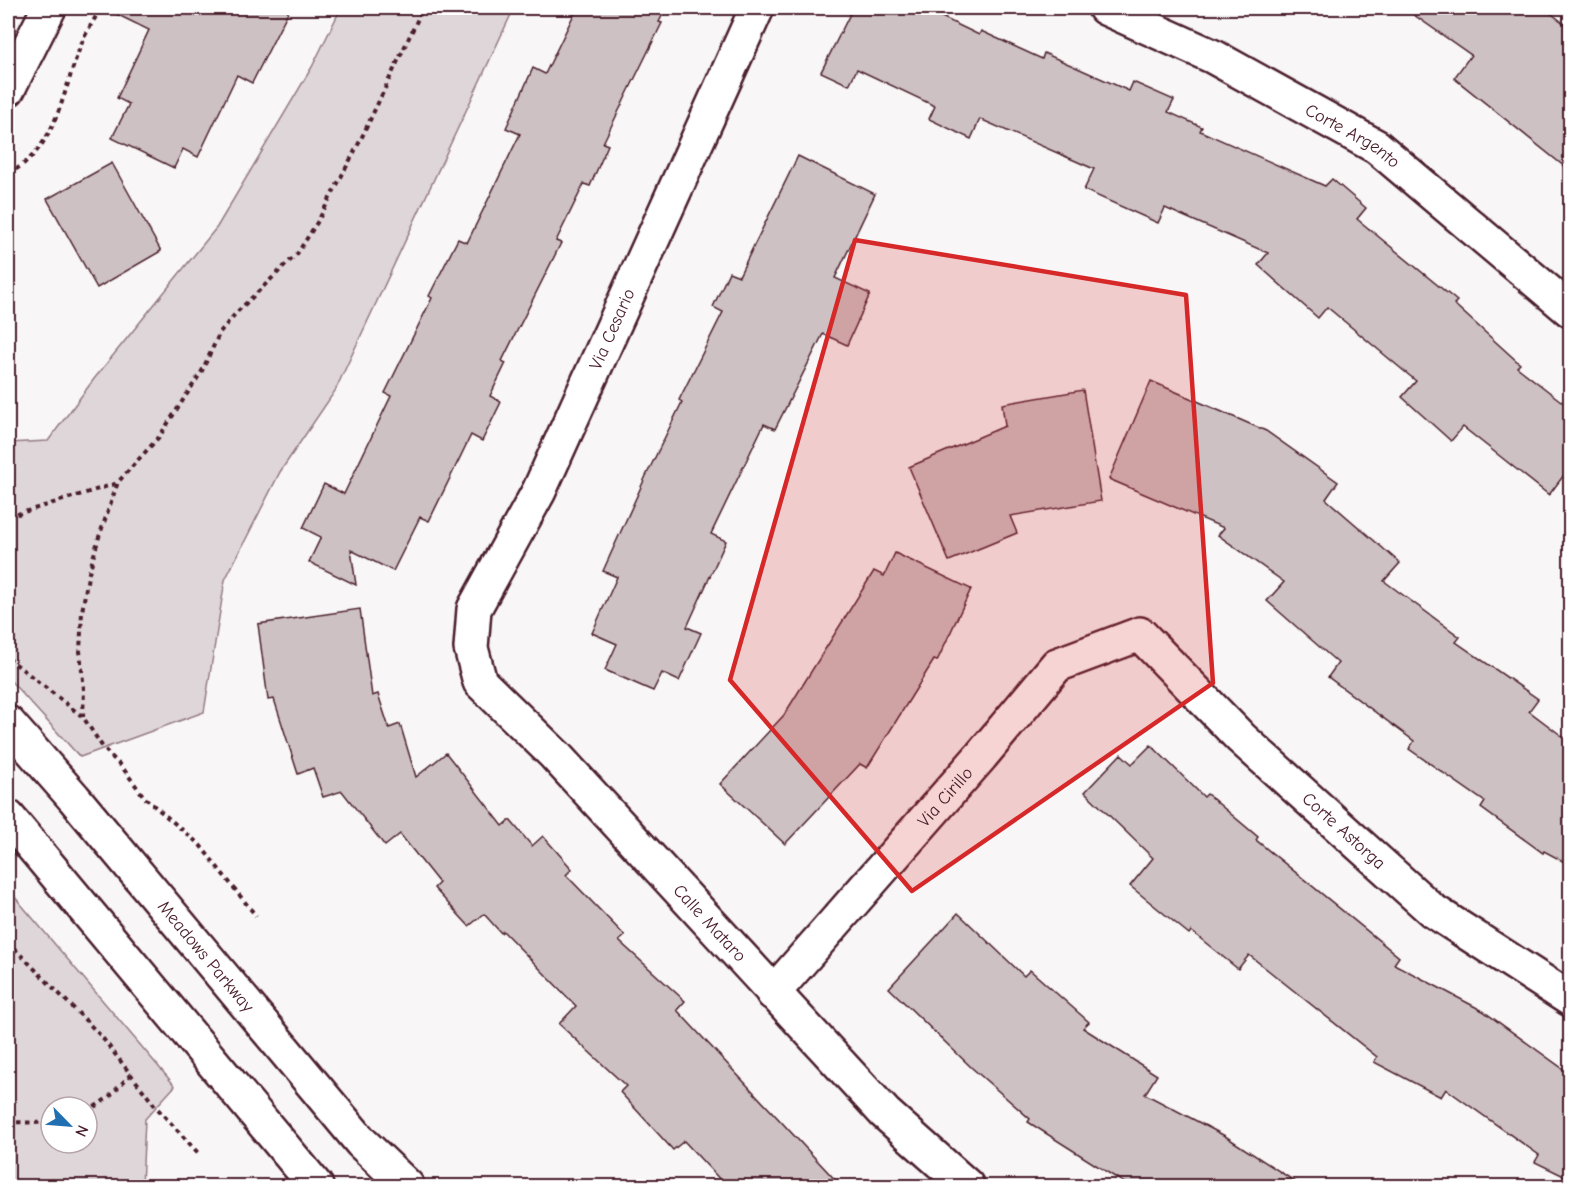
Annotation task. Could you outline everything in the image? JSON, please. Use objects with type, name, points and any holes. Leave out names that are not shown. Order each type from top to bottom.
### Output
[{"type":"street","points":[[8,89],[49,8]]},
{"type":"street","name":"Via Cesario","points":[[471,648],[474,609],[539,491],[757,8]]},
{"type":"street","name":"Corte Argento","points":[[1105,8],[1214,57],[1377,147],[1570,310]]},
{"type":"street","name":"Via Cirillo","points":[[773,993],[981,756],[1057,665],[1140,634]]},
{"type":"street","name":"Corte Astorga","points":[[1140,634],[1241,738],[1432,910],[1570,999]]},
{"type":"street","name":"Calle Mataro","points":[[471,648],[480,682],[555,755],[885,1113],[967,1186]]},
{"type":"street","name":"Meadows Parkway","points":[[8,723],[74,798],[361,1142],[407,1186]]},
{"type":"street","points":[[8,817],[316,1186]]},
{"type":"path","points":[[8,174],[32,158],[49,136],[81,43],[100,8]]},
{"type":"path","points":[[83,717],[84,690],[80,651],[82,612],[88,576],[118,482],[159,437],[201,371],[220,332],[297,254],[318,221],[360,141],[423,8]]},
{"type":"path","points":[[8,517],[118,482]]},
{"type":"path","points":[[8,658],[83,717],[104,748],[122,767],[145,798],[200,844],[256,916]]},
{"type":"path","points":[[8,942],[101,1036],[156,1107],[200,1155]]},
{"type":"path","points":[[99,1104],[109,1097],[131,1074]]},
{"type":"path","points":[[8,1122],[39,1123]]},
{"type":"highlighted area","points":[[855,240],[1186,295],[1213,683],[912,891],[730,680]]},
{"type":"shaded area","points":[[341,8],[514,8],[335,391],[280,472],[225,580],[204,712],[80,757],[8,678],[8,443],[48,441],[94,379],[217,227],[312,67]]},
{"type":"shaded area","points":[[8,889],[175,1086],[145,1119],[142,1186],[8,1186]]},
{"type":"building","points":[[104,8],[290,8],[252,83],[237,75],[198,157],[183,149],[174,168],[112,138],[129,104],[117,98],[149,30]]},
{"type":"building","points":[[577,8],[666,8],[659,22],[662,23],[603,143],[608,145],[590,186],[584,184],[556,241],[561,243],[502,361],[506,363],[490,396],[501,402],[482,441],[471,435],[429,521],[420,517],[393,571],[351,550],[356,585],[309,562],[321,537],[303,528],[324,484],[344,494],[391,396],[385,393],[432,298],[429,296],[458,239],[467,243],[520,134],[506,128],[533,68],[545,74]]},
{"type":"building","points":[[853,8],[923,8],[979,35],[981,31],[1042,59],[1044,53],[1129,91],[1133,82],[1174,100],[1168,112],[1202,127],[1200,131],[1325,186],[1332,179],[1366,208],[1357,219],[1457,301],[1454,304],[1520,364],[1517,367],[1570,408],[1570,467],[1549,495],[1463,427],[1451,441],[1402,397],[1416,381],[1327,307],[1318,318],[1258,265],[1268,253],[1165,208],[1158,223],[1084,190],[1094,169],[980,119],[971,139],[929,119],[935,106],[857,69],[849,85],[821,72]]},
{"type":"building","points":[[1404,8],[1544,8],[1570,28],[1570,171],[1454,78],[1471,55]]},
{"type":"building","points":[[798,156],[875,194],[835,278],[870,294],[847,345],[823,334],[775,429],[764,424],[711,534],[726,541],[687,627],[701,633],[679,681],[662,673],[653,691],[605,670],[617,644],[592,633],[617,577],[603,571],[682,402],[679,400],[723,312],[713,307],[729,272],[739,276]]},
{"type":"building","points":[[112,163],[161,251],[97,288],[47,199]]},
{"type":"building","points":[[1151,381],[1266,431],[1338,482],[1326,499],[1400,563],[1384,581],[1460,637],[1456,642],[1538,699],[1529,711],[1570,742],[1570,865],[1544,851],[1543,853],[1481,808],[1485,802],[1409,749],[1414,741],[1328,677],[1338,663],[1267,601],[1284,582],[1218,535],[1224,528],[1109,479]]},
{"type":"building","points":[[1083,390],[1101,501],[1010,516],[1017,533],[949,561],[909,467],[1005,426],[1002,404]]},
{"type":"building","points":[[895,553],[971,589],[937,661],[934,660],[867,768],[860,764],[785,844],[720,784],[784,715],[874,571],[884,576]]},
{"type":"building","points":[[360,609],[372,696],[378,694],[389,728],[400,724],[416,777],[446,753],[503,826],[510,820],[532,846],[543,836],[572,869],[566,875],[625,936],[619,941],[685,1001],[677,1010],[841,1186],[726,1186],[684,1141],[673,1150],[620,1092],[626,1086],[559,1024],[576,1006],[503,931],[501,933],[484,914],[469,926],[434,888],[439,883],[400,834],[385,846],[342,791],[323,797],[313,768],[298,774],[274,699],[268,700],[258,624]]},
{"type":"building","points":[[1151,745],[1204,797],[1207,794],[1258,837],[1256,840],[1399,957],[1394,964],[1483,1011],[1570,1074],[1570,1179],[1535,1162],[1539,1155],[1446,1089],[1441,1097],[1374,1062],[1377,1057],[1249,955],[1238,969],[1191,931],[1189,934],[1130,886],[1153,858],[1085,792],[1121,754],[1132,764]]},
{"type":"building","points":[[958,913],[1024,976],[1030,970],[1089,1022],[1083,1028],[1157,1075],[1145,1094],[1225,1136],[1302,1186],[1129,1186],[1028,1122],[1030,1119],[972,1068],[889,988]]}]
